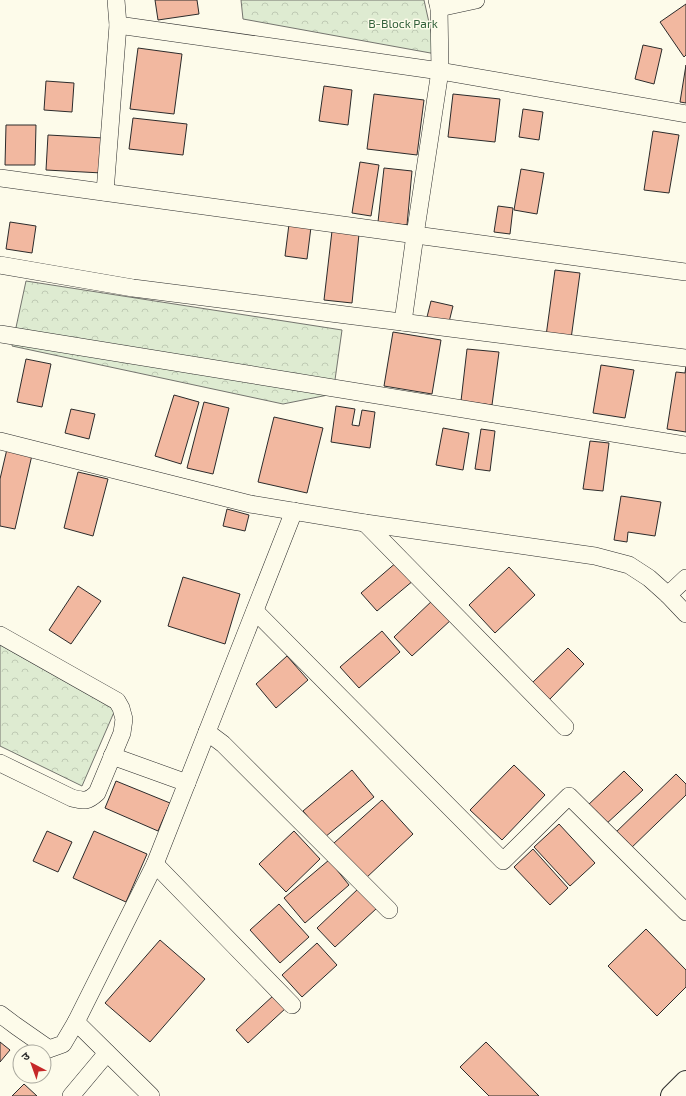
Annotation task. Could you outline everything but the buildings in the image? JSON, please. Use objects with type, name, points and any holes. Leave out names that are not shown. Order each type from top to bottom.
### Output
[{"type":"main road","points":[[672,1096],[686,1082]]},
{"type":"street","points":[[105,192],[118,24],[116,0]]},
{"type":"street","points":[[403,322],[440,71],[438,4],[476,0]]},
{"type":"street","points":[[118,24],[440,71],[686,114]]},
{"type":"street","points":[[0,178],[686,272]]},
{"type":"street","points":[[0,265],[133,288],[686,358]]},
{"type":"street","points":[[0,334],[686,444]]},
{"type":"street","points":[[0,441],[250,504],[365,523],[595,556],[629,565],[649,578],[686,614]]},
{"type":"street","points":[[0,1014],[49,1049],[63,1044],[76,1022],[155,864],[294,511]]},
{"type":"street","points":[[365,523],[565,727]]},
{"type":"street","points":[[668,595],[686,578]]},
{"type":"street","points":[[254,611],[503,861],[569,796],[686,912]]},
{"type":"street","points":[[0,635],[117,701],[124,719],[122,733],[97,793],[90,800],[72,798],[0,763]]},
{"type":"street","points":[[207,732],[223,744],[389,910]]},
{"type":"street","points":[[112,756],[187,783]]},
{"type":"street","points":[[155,864],[292,1005]]},
{"type":"street","points":[[76,1022],[151,1096]]},
{"type":"street","points":[[71,1096],[107,1053]]},
{"type":"green space","name":"B-Block Park","points":[[241,0],[424,0],[436,54],[243,19]]},
{"type":"green space","points":[[26,281],[342,330],[333,394],[283,404],[12,346]]},
{"type":"green space","points":[[0,645],[115,710],[82,786],[0,746]]}]
